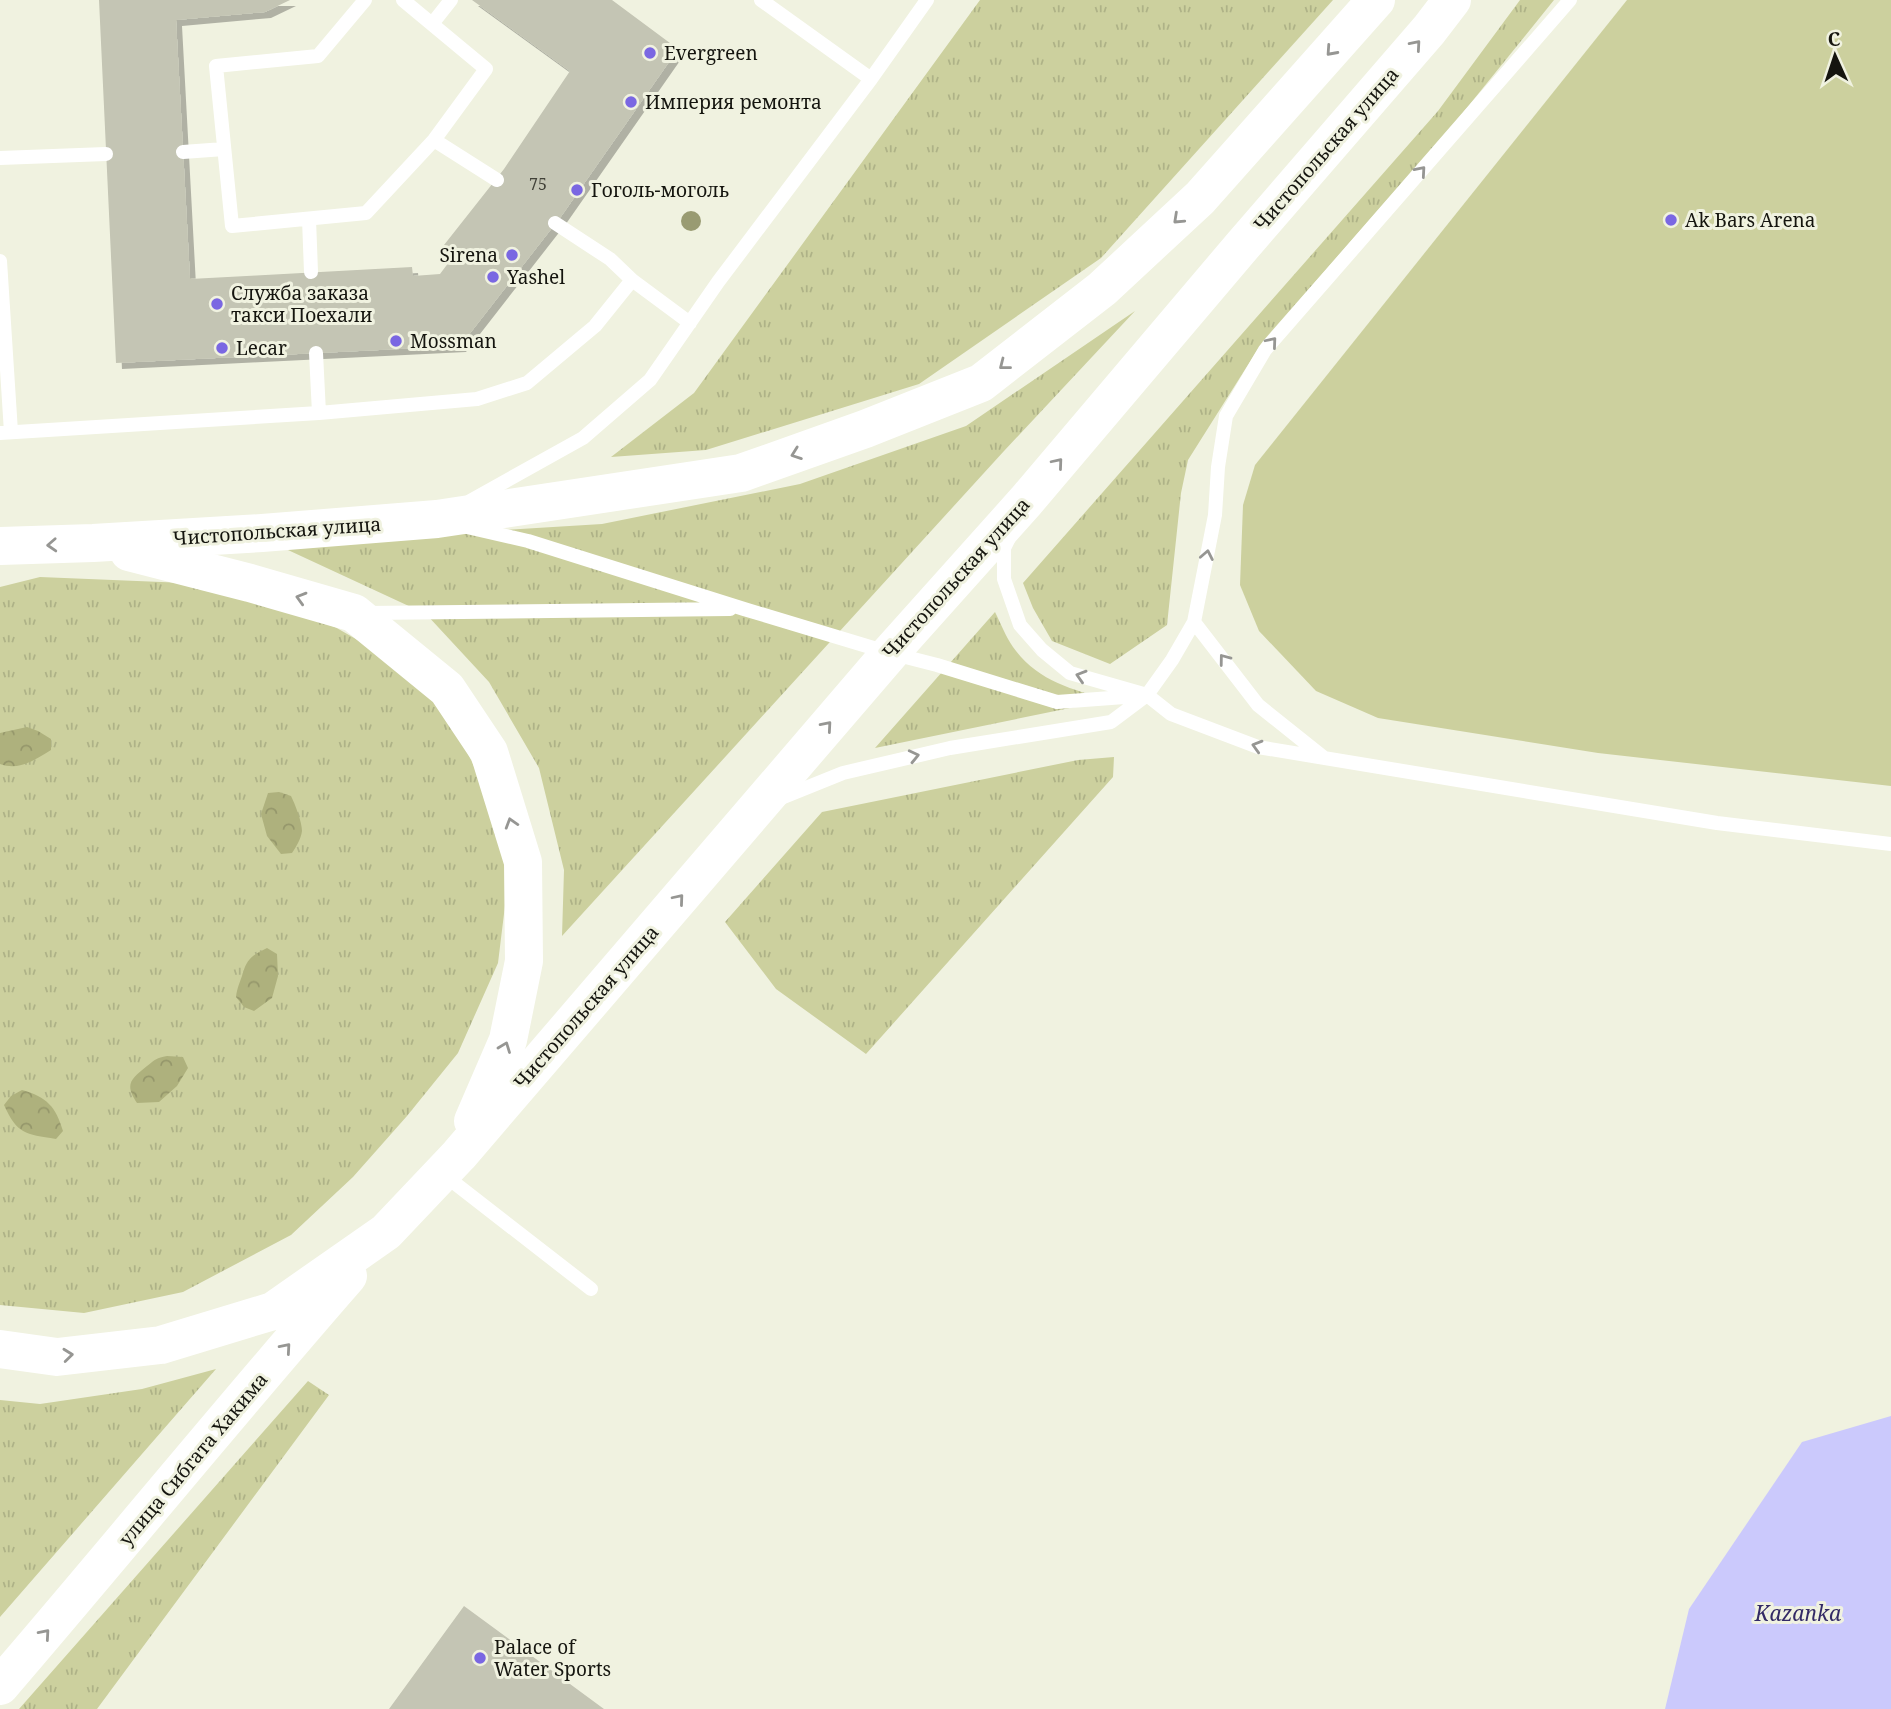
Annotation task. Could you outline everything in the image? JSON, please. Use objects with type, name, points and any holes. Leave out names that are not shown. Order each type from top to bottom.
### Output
[{"type":"main road","name":"Чистопольская улица","points":[[4,547],[262,533],[436,519],[741,473],[865,429],[981,383],[1102,289],[1200,198],[1376,0]]},
{"type":"main road","name":"Чистопольская улица","points":[[0,1349],[57,1357],[161,1345],[273,1311],[387,1232],[450,1164],[890,653],[1026,501],[1452,0]]},
{"type":"main road","name":"Чистопольская улица","points":[[93,543],[354,613],[447,689],[489,752],[523,862],[524,961],[508,1040],[450,1164]]},
{"type":"main road","name":"улица Сибгата Хакима","points":[[0,1686],[269,1367],[387,1232]]},
{"type":"lane","points":[[365,0],[318,56],[216,66],[232,226],[366,213],[434,140],[486,69],[403,0]]},
{"type":"lane","points":[[432,24],[451,0]]},
{"type":"lane","points":[[761,0],[871,79]]},
{"type":"lane","points":[[436,519],[583,438],[650,380],[718,282],[927,0]]},
{"type":"lane","points":[[757,807],[843,773],[950,748],[1111,722],[1147,695],[1194,622],[1215,515],[1218,467],[1226,416],[1265,350],[1570,0]]},
{"type":"lane","points":[[434,140],[496,180]]},
{"type":"lane","points":[[183,152],[224,149]]},
{"type":"lane","points":[[0,158],[106,155]]},
{"type":"lane","points":[[309,219],[311,272]]},
{"type":"lane","points":[[555,223],[610,259],[632,280],[690,323]]},
{"type":"lane","points":[[0,261],[5,433],[319,413],[477,399],[527,383],[595,326],[632,280]]},
{"type":"lane","points":[[316,354],[319,413]]},
{"type":"lane","points":[[1026,501],[1004,548],[1004,579],[1020,625],[1042,650],[1070,673],[1147,695],[1171,714],[1258,747],[1717,823],[1891,844]]},
{"type":"lane","points":[[436,519],[528,541],[1057,702],[1147,695]]},
{"type":"lane","points":[[354,613],[744,608]]},
{"type":"lane","points":[[1194,622],[1258,705],[1324,758]]},
{"type":"lane","points":[[450,1164],[591,1289]]},
{"type":"green space","points":[[980,0],[1333,0],[1101,258],[919,384],[706,450],[611,457],[694,393]]},
{"type":"green space","points":[[1520,0],[1554,0],[1453,125],[1263,341],[1188,460],[1181,493],[1167,625],[1110,664],[1052,641],[1033,608],[1023,583],[1438,111]]},
{"type":"green space","name":"Ak Bars Arena","points":[[1627,0],[1891,0],[1891,786],[1598,753],[1378,718],[1316,691],[1259,631],[1240,585],[1243,505],[1255,465]]},
{"type":"green space","points":[[1135,311],[562,936],[564,870],[539,768],[489,682],[426,614],[275,544],[602,524],[800,484],[966,426]]},
{"type":"green space","points":[[40,577],[210,584],[335,627],[403,666],[454,725],[490,799],[508,881],[498,963],[458,1053],[353,1177],[291,1235],[183,1292],[84,1313],[0,1305],[0,587]]},
{"type":"green space","points":[[995,612],[1013,647],[1033,668],[1056,682],[1109,700],[875,748]]},
{"type":"green space","points":[[27,727],[51,739],[51,750],[20,765],[0,764],[0,733]]},
{"type":"green space","points":[[1114,757],[1113,777],[866,1054],[776,989],[725,922],[822,812],[1078,760]]},
{"type":"green space","points":[[279,792],[291,796],[301,823],[301,837],[292,853],[281,854],[267,836],[261,814],[268,793]]},
{"type":"green space","points":[[267,948],[277,954],[278,976],[272,998],[254,1011],[244,1007],[236,994],[249,960]]},
{"type":"green space","points":[[167,1056],[183,1057],[188,1068],[177,1086],[159,1102],[137,1103],[130,1086],[133,1078],[154,1060]]},
{"type":"green space","points":[[22,1090],[38,1096],[54,1109],[63,1131],[56,1139],[29,1134],[13,1122],[4,1105],[11,1096]]},
{"type":"green space","points":[[216,1369],[0,1617],[0,1400],[40,1404],[142,1389]]},
{"type":"green space","points":[[308,1381],[329,1395],[97,1709],[19,1709]]},
{"type":"water","name":"Kazanka","points":[[1891,1416],[1891,1709],[1665,1709],[1689,1609],[1802,1442]]},
{"type":"building","points":[[99,0],[290,0],[265,12],[176,20],[190,279],[412,267],[413,276],[440,274],[455,254],[444,245],[504,169],[570,71],[472,0],[612,0],[678,49],[562,215],[460,346],[116,363]]},
{"type":"building","name":"Palace of Water Sports","points":[[464,1606],[604,1709],[389,1709]]},
{"type":"place","name":"Evergreen","points":[[650,53]]},
{"type":"place","name":"Империя ремонта","points":[[631,102]]},
{"type":"place","name":"Гоголь-моголь","points":[[577,190]]},
{"type":"place","name":"Ak Bars Arena","points":[[1671,220]]},
{"type":"place","name":"Sirena","points":[[512,255]]},
{"type":"place","name":"Yashel","points":[[493,277]]},
{"type":"place","name":"Служба заказа такси Поехали","points":[[217,304]]},
{"type":"place","name":"Mossman","points":[[396,341]]},
{"type":"place","name":"Lecar","points":[[222,348]]},
{"type":"place","name":"Palace of Water Sports","points":[[480,1658]]}]
